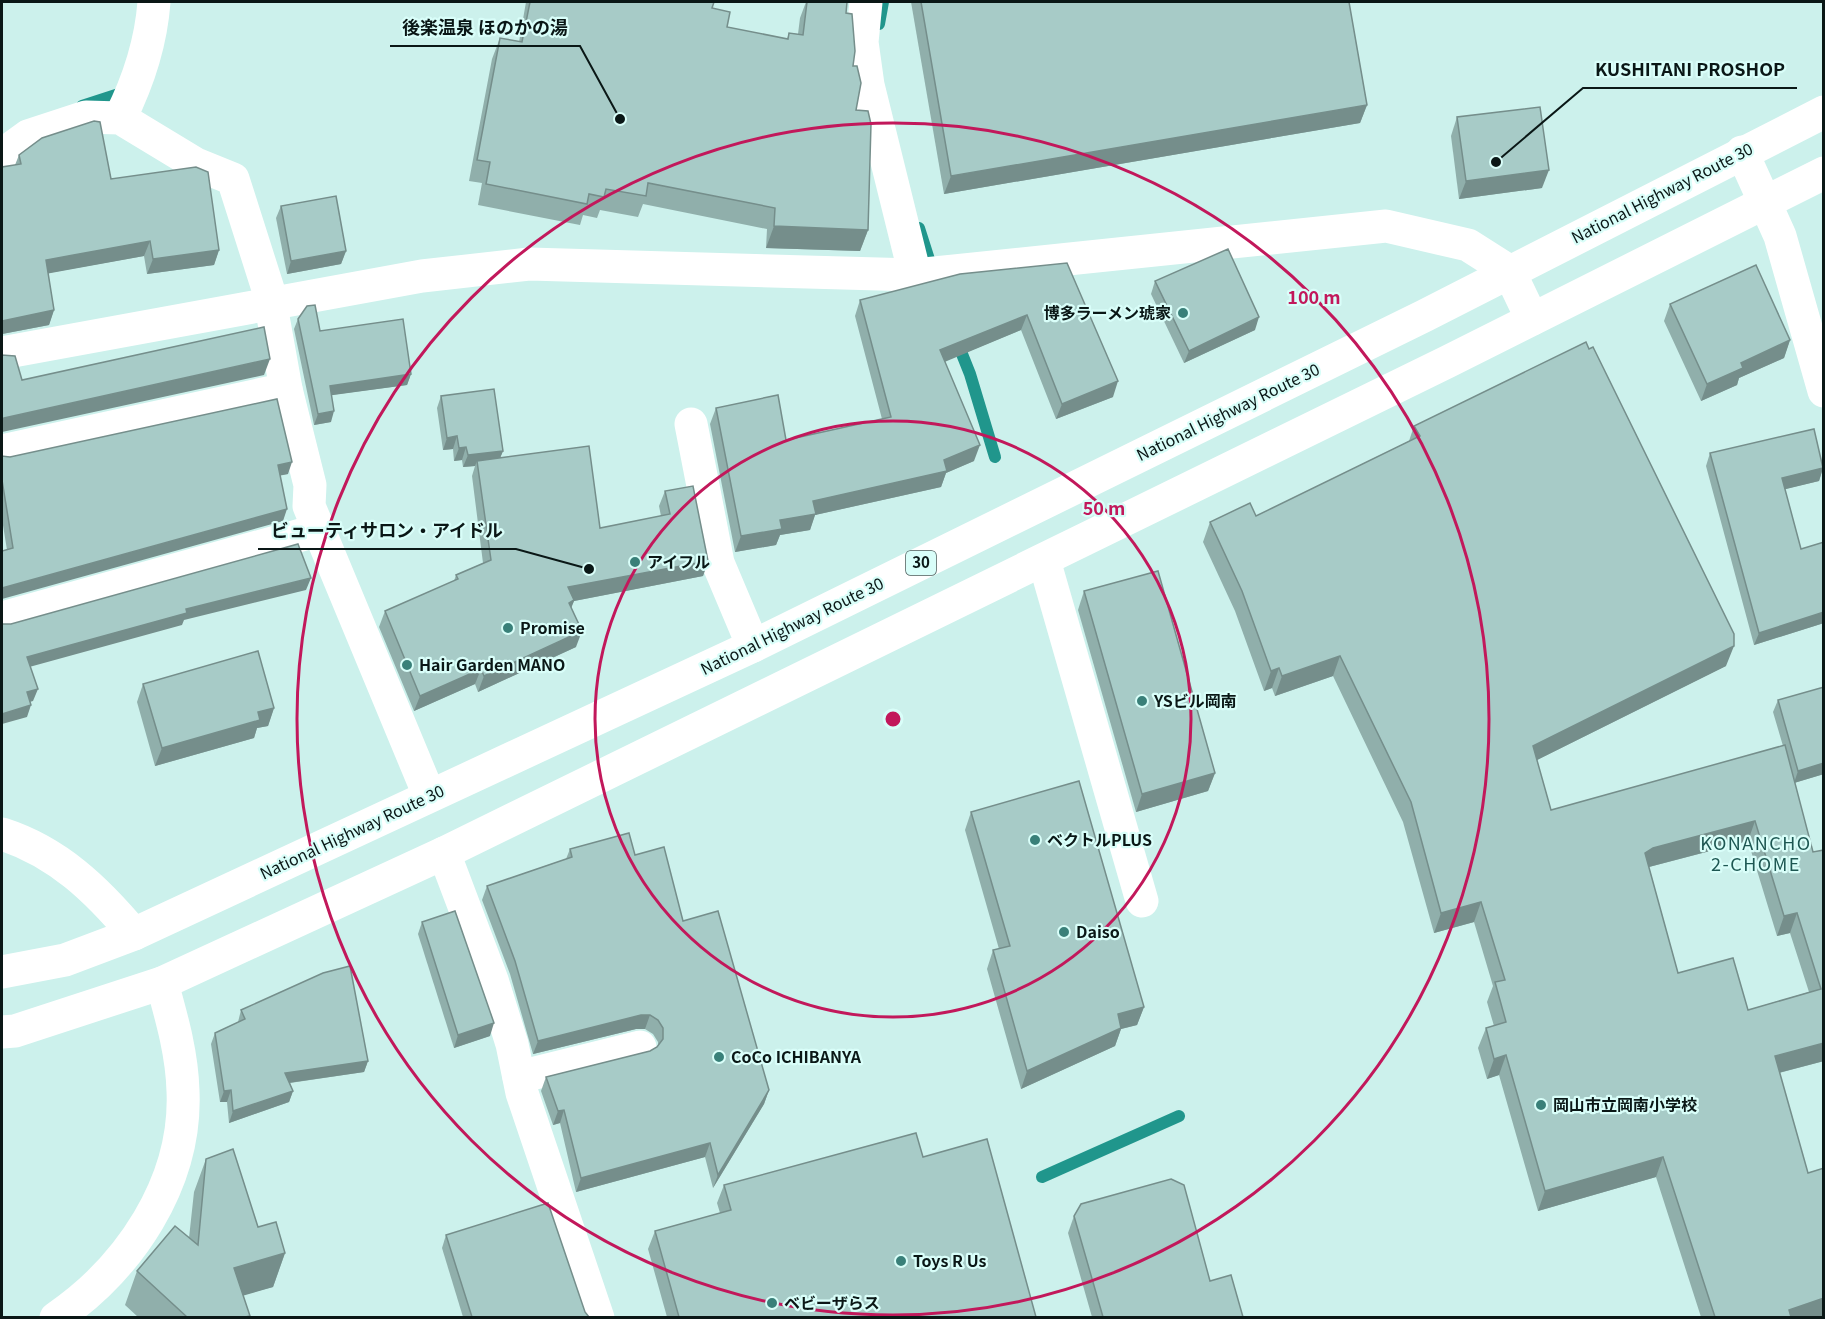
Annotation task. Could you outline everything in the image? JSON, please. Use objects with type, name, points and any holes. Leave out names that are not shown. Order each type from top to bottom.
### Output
[{"type":"main road","points":[[120,118],[132,94],[152,27],[154,2]]},
{"type":"main road","points":[[866,2],[862,42],[868,85],[929,274]]},
{"type":"main road","name":"National Highway Route 30","points":[[2,972],[65,960],[135,934],[429,795],[753,646],[1424,316],[1824,112]]},
{"type":"main road","points":[[2,155],[28,136],[86,117],[120,118],[196,164],[233,179],[268,289],[285,389],[310,485],[309,506],[429,795]]},
{"type":"main road","points":[[1742,152],[1767,201],[1780,236],[1824,391]]},
{"type":"main road","points":[[2,1032],[15,1031],[162,984],[444,853],[1044,560],[1824,173]]},
{"type":"main road","points":[[2,353],[422,276],[529,264],[929,274],[1386,226],[1468,245],[1509,271],[1532,319]]},
{"type":"main road","points":[[2,450],[285,389]]},
{"type":"main road","points":[[691,424],[718,563],[753,646]]},
{"type":"main road","points":[[2,618],[319,530]]},
{"type":"main road","points":[[1044,560],[1142,901]]},
{"type":"main road","points":[[699,671],[720,717]]},
{"type":"main road","points":[[2,834],[62,863],[105,898],[135,934]]},
{"type":"main road","points":[[444,853],[492,980],[519,1077],[598,1317]]},
{"type":"main road","points":[[56,1317],[86,1297],[118,1266],[149,1221],[169,1177],[179,1134],[183,1092],[176,1030],[162,984]]},
{"type":"main road","points":[[519,1077],[640,1047]]},
{"type":"building","points":[[530,2],[714,2],[712,8],[730,12],[727,27],[788,39],[789,33],[803,35],[807,2],[847,2],[846,13],[852,14],[855,51],[853,66],[857,66],[861,83],[856,110],[868,111],[871,124],[868,230],[774,226],[775,208],[648,183],[646,196],[606,189],[604,197],[589,194],[587,204],[486,184],[490,162],[477,160],[500,38],[522,42]]},
{"type":"building","points":[[921,2],[1349,2],[1367,105],[951,176]]},
{"type":"building","points":[[1540,107],[1549,170],[1466,181],[1457,117]]},
{"type":"building","points":[[94,121],[100,122],[111,179],[196,167],[208,172],[219,250],[153,259],[150,241],[46,260],[54,310],[2,321],[2,167],[21,164],[19,155],[42,138]]},
{"type":"building","points":[[336,196],[346,251],[291,261],[281,206]]},
{"type":"building","points":[[1228,249],[1259,317],[1189,351],[1155,281]]},
{"type":"building","points":[[1067,263],[1118,381],[1062,404],[1027,315],[940,350],[980,445],[944,460],[947,471],[813,501],[816,514],[780,520],[782,529],[741,536],[716,408],[778,395],[786,440],[891,417],[860,300],[960,274]]},
{"type":"building","points":[[1756,265],[1790,340],[1741,363],[1743,368],[1707,384],[1670,304]]},
{"type":"building","points":[[315,305],[320,331],[403,319],[411,374],[330,386],[334,411],[318,414],[298,319],[307,306]]},
{"type":"building","points":[[264,327],[270,359],[2,419],[2,355],[15,356],[22,380]]},
{"type":"building","points":[[1586,342],[1589,349],[1593,347],[1734,634],[1734,646],[1533,746],[1551,810],[1785,745],[1813,852],[1824,850],[1824,1043],[1775,1056],[1808,1173],[1824,1168],[1824,1298],[1789,1310],[1791,1317],[1715,1317],[1663,1157],[1545,1191],[1506,1055],[1494,1059],[1486,1028],[1506,1022],[1495,982],[1505,980],[1481,902],[1441,913],[1411,802],[1340,656],[1282,676],[1279,668],[1271,671],[1242,591],[1210,522],[1250,503],[1256,516],[1420,436],[1414,426]],"holes":[[[1755,821],[1784,916],[1797,913],[1821,989],[1748,1010],[1733,958],[1678,973],[1645,853],[1653,848]]]},
{"type":"building","points":[[494,389],[503,451],[468,455],[466,447],[459,448],[457,436],[447,438],[441,396]]},
{"type":"building","points":[[277,399],[292,462],[278,465],[287,509],[2,588],[2,551],[13,548],[2,480],[2,456],[10,457]]},
{"type":"building","points":[[1814,429],[1823,468],[1782,478],[1801,549],[1824,542],[1824,612],[1759,633],[1710,453]]},
{"type":"building","points":[[589,446],[600,528],[670,514],[665,491],[693,486],[708,561],[568,587],[574,600],[569,603],[582,631],[484,676],[481,669],[420,696],[385,611],[458,579],[456,575],[491,560],[477,461]]},
{"type":"building","points":[[298,544],[311,578],[186,609],[187,613],[27,657],[38,689],[27,692],[31,705],[2,714],[2,624],[11,624]]},
{"type":"building","name":"YSビル岡南","points":[[1158,571],[1215,773],[1142,794],[1084,591]]},
{"type":"building","points":[[258,651],[274,708],[258,712],[260,720],[162,748],[143,684]]},
{"type":"building","points":[[1824,687],[1824,763],[1798,771],[1778,700]]},
{"type":"building","points":[[1079,781],[1144,1007],[1118,1014],[1121,1028],[1027,1071],[993,950],[1010,946],[971,812]]},
{"type":"building","points":[[629,833],[635,855],[664,847],[683,921],[718,911],[769,1090],[718,1175],[710,1143],[581,1178],[564,1110],[558,1111],[546,1077],[650,1051],[657,1047],[663,1039],[663,1028],[658,1020],[650,1015],[641,1015],[538,1041],[515,961],[487,886],[572,857],[570,849]]},
{"type":"building","points":[[455,911],[494,1023],[458,1035],[422,922]]},
{"type":"building","points":[[350,966],[368,1061],[285,1073],[293,1091],[233,1111],[231,1090],[224,1091],[215,1033],[245,1019],[241,1010],[323,973]]},
{"type":"building","points":[[916,1133],[923,1157],[987,1139],[1036,1317],[679,1317],[655,1231],[731,1210],[724,1185]]},
{"type":"building","points":[[233,1149],[258,1227],[276,1222],[285,1253],[234,1268],[250,1316],[187,1317],[137,1271],[175,1226],[198,1245],[206,1159]]},
{"type":"building","points":[[1171,1179],[1184,1185],[1210,1281],[1231,1275],[1243,1317],[1103,1317],[1074,1216],[1081,1204]]},
{"type":"building","points":[[548,1203],[585,1312],[589,1317],[472,1317],[446,1235]]},
{"type":"waterway","points":[[879,24],[883,2]]},
{"type":"waterway","points":[[82,106],[122,93],[123,90]]},
{"type":"waterway","points":[[919,228],[933,272]]},
{"type":"waterway","points":[[956,339],[970,374],[995,457]]},
{"type":"waterway","points":[[1042,1177],[1179,1116]]},
{"type":"place","name":"後楽温泉 ほのかの湯","points":[[620,119]]},
{"type":"place","name":"KUSHITANI PROSHOP","points":[[1496,162]]},
{"type":"place","name":"博多ラーメン琥家","points":[[1183,313]]},
{"type":"place","name":"アイフル","points":[[635,562]]},
{"type":"place","name":"ビューティサロン・アイドル","points":[[589,569]]},
{"type":"place","name":"Promise","points":[[508,628]]},
{"type":"place","name":"Hair Garden MANO","points":[[407,665]]},
{"type":"place","name":"YSビル岡南","points":[[1142,701]]},
{"type":"place","name":"ベクトルPLUS","points":[[1035,840]]},
{"type":"place","name":"Daiso","points":[[1064,932]]},
{"type":"place","name":"CoCo ICHIBANYA","points":[[719,1057]]},
{"type":"place","name":"岡山市立岡南小学校","points":[[1541,1105]]},
{"type":"place","name":"Toys R Us","points":[[901,1261]]},
{"type":"place","name":"ベビーザらス","points":[[772,1303]]},
{"type":"district","name":"KONANCHO 2-CHOME","points":[[1756,854]]}]
